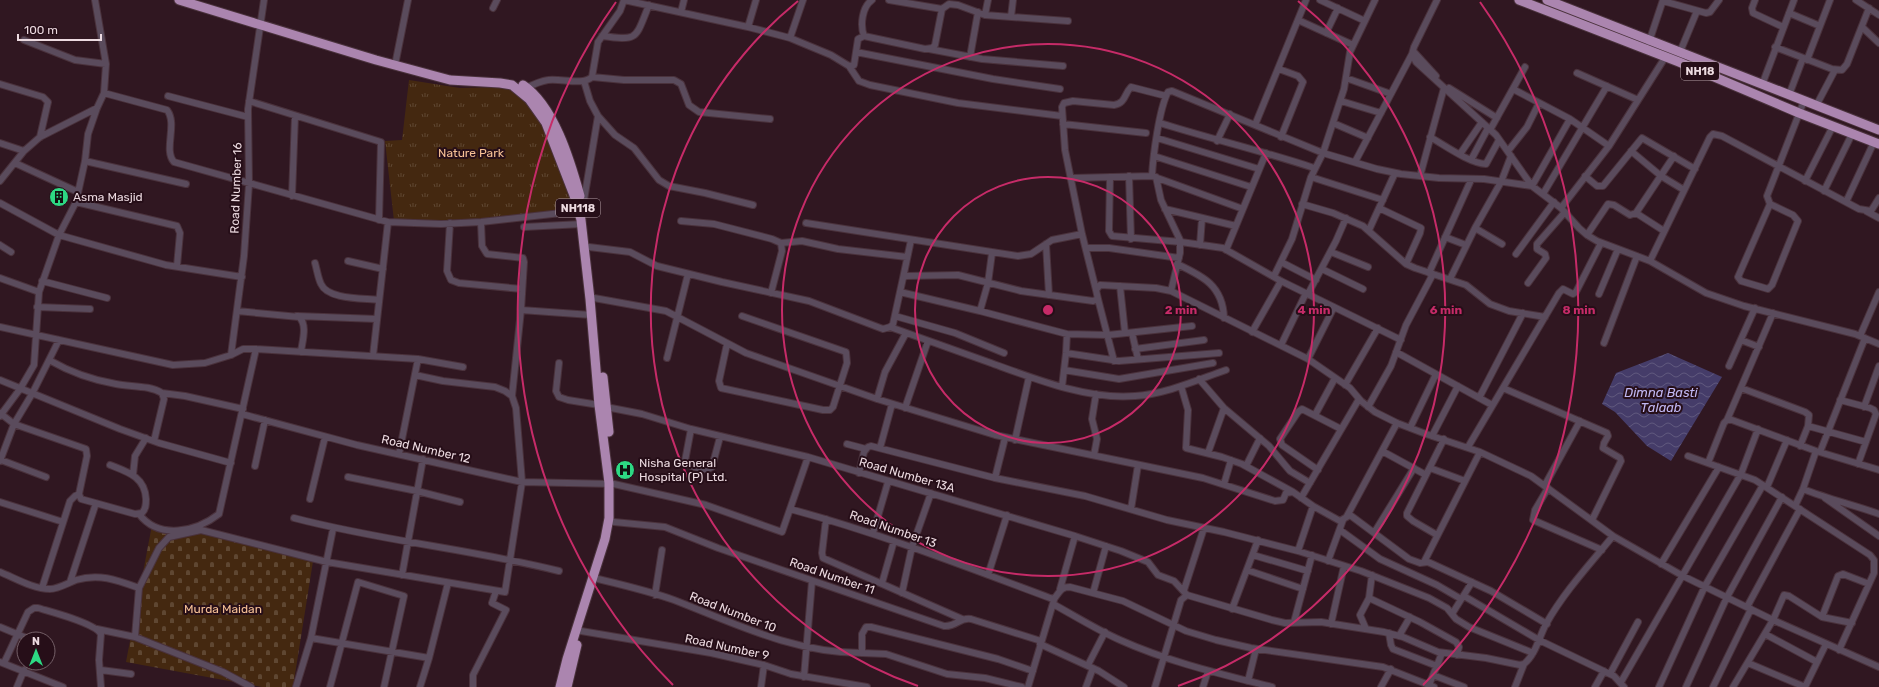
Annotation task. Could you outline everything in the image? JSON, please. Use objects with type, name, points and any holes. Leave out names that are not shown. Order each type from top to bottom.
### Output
[{"type":"highway","name":"NH118","points":[[179,0],[454,75],[512,80],[536,96],[553,122],[581,209],[589,247],[602,406]]},
{"type":"highway","name":"NH118","points":[[191,0],[376,60],[450,80],[500,83],[524,89]]},
{"type":"highway","name":"NH18","points":[[1519,0],[1648,45],[1680,52],[1879,130]]},
{"type":"highway","name":"NH18","points":[[1547,0],[1648,45],[1666,56],[1799,114],[1876,143]]},
{"type":"highway","name":"NH118","points":[[567,687],[581,632],[614,522],[612,484],[591,315],[581,209]]},
{"type":"highway","name":"NH118","points":[[560,687],[567,659],[605,539],[609,518],[612,484]]},
{"type":"street","points":[[95,0],[106,64],[104,93],[88,134],[86,161],[76,202],[59,235],[39,292],[36,307],[34,365],[20,389],[1,414],[14,424],[86,449],[87,456],[80,494],[83,500],[139,514],[144,522],[165,530],[198,527],[219,514],[256,349]]},
{"type":"street","name":"Road Number 16","points":[[231,355],[242,277],[249,184],[249,101],[264,0]]},
{"type":"street","points":[[396,60],[408,0]]},
{"type":"street","points":[[493,8],[497,0]]},
{"type":"street","points":[[592,77],[596,49],[602,36],[617,15],[624,0],[748,27],[790,38],[831,55],[849,66],[859,81],[870,85],[958,103],[1062,116]]},
{"type":"street","points":[[681,12],[684,0]]},
{"type":"street","points":[[748,27],[756,0]]},
{"type":"street","points":[[790,38],[803,0]]},
{"type":"street","points":[[864,36],[862,31],[862,22],[867,5],[872,0]]},
{"type":"street","points":[[889,0],[920,2],[942,9]]},
{"type":"street","points":[[985,15],[988,0]]},
{"type":"street","points":[[1011,17],[1013,0]]},
{"type":"street","points":[[1255,125],[1306,0]]},
{"type":"street","points":[[1320,0],[1365,20]]},
{"type":"street","points":[[1274,276],[1295,231],[1314,168],[1323,153],[1341,101],[1348,59],[1375,0]]},
{"type":"street","points":[[1355,162],[1412,53],[1436,0]]},
{"type":"street","points":[[1648,45],[1663,1],[1697,11],[1710,12],[1719,0]]},
{"type":"street","points":[[1755,0],[1752,8],[1753,13],[1783,27]]},
{"type":"street","points":[[1762,85],[1775,47],[1794,0]]},
{"type":"street","points":[[1790,95],[1830,0]]},
{"type":"street","points":[[1856,0],[1879,15]]},
{"type":"street","points":[[929,49],[935,45],[942,9],[948,2],[985,15],[1068,20]]},
{"type":"street","points":[[602,36],[625,39],[633,37],[638,30],[649,6]]},
{"type":"street","points":[[1326,33],[1338,8]]},
{"type":"street","points":[[1775,47],[1834,70],[1842,70],[1845,67],[1869,8]]},
{"type":"street","points":[[1680,52],[1697,11]]},
{"type":"street","points":[[970,57],[978,12]]},
{"type":"street","points":[[1788,13],[1820,26]]},
{"type":"street","points":[[1298,20],[1353,46]]},
{"type":"street","points":[[1862,27],[1879,43]]},
{"type":"street","points":[[849,66],[854,65],[858,39],[864,36],[970,57],[1063,66]]},
{"type":"street","points":[[24,40],[75,60],[106,64]]},
{"type":"street","points":[[856,52],[1060,89]]},
{"type":"street","points":[[1412,53],[1423,69],[1482,122],[1499,140],[1532,186],[1563,210],[1586,235],[1601,243],[1650,262],[1706,293],[1862,337],[1879,344]]},
{"type":"street","points":[[1412,53],[1448,87],[1497,118]]},
{"type":"street","points":[[1528,283],[1546,258],[1545,254],[1537,249],[1537,244],[1563,210],[1585,176],[1609,146],[1666,56]]},
{"type":"street","points":[[1471,160],[1497,118],[1525,67]]},
{"type":"street","points":[[1279,69],[1298,76],[1303,82],[1281,137]]},
{"type":"street","points":[[1816,106],[1834,70]]},
{"type":"street","points":[[1577,73],[1638,100]]},
{"type":"street","points":[[524,89],[541,81],[550,79],[584,81],[592,77],[624,80],[674,80],[681,84],[689,105],[699,112],[770,119]]},
{"type":"street","points":[[1346,78],[1391,94]]},
{"type":"street","points":[[584,81],[590,101],[598,116],[615,135],[634,148],[659,180],[669,186],[705,193],[752,206]]},
{"type":"street","points":[[0,84],[43,97],[48,102],[40,137]]},
{"type":"street","points":[[1543,194],[1584,127],[1606,86]]},
{"type":"street","points":[[1114,361],[1082,234],[1072,178],[1065,150],[1062,107],[1068,101],[1114,105],[1120,104],[1131,87],[1166,96]]},
{"type":"street","points":[[1420,176],[1444,88]]},
{"type":"street","points":[[1513,89],[1584,127],[1609,146]]},
{"type":"street","points":[[1171,291],[1181,242],[1165,209],[1154,177],[1154,156],[1168,92],[1178,92],[1281,137],[1323,153],[1394,173],[1470,180],[1484,179],[1532,186]]},
{"type":"street","points":[[104,93],[168,110],[172,120],[170,153],[174,162],[388,222],[481,222],[581,209],[598,116]]},
{"type":"street","points":[[168,96],[248,117]]},
{"type":"street","points":[[249,101],[381,142],[379,220]]},
{"type":"street","points":[[1341,101],[1381,113]]},
{"type":"street","points":[[1770,204],[1738,277],[1741,281],[1768,289],[1772,285],[1798,221],[1793,215],[1770,204],[1767,196],[1804,101]]},
{"type":"street","points":[[1450,279],[1475,228],[1502,182],[1509,154],[1527,127],[1539,103]]},
{"type":"street","points":[[1,180],[24,151],[40,137],[97,108]]},
{"type":"street","points":[[1217,141],[1230,114]]},
{"type":"street","points":[[292,196],[295,116]]},
{"type":"street","points":[[1532,186],[1570,119]]},
{"type":"street","points":[[1460,154],[1482,122]]},
{"type":"street","points":[[1160,123],[1217,141],[1266,152],[1314,168]]},
{"type":"street","points":[[1062,124],[1146,133]]},
{"type":"street","points":[[1333,124],[1368,138]]},
{"type":"street","points":[[1806,181],[1833,126]]},
{"type":"street","points":[[1650,262],[1710,137],[1713,134],[1722,136],[1824,191],[1879,218]]},
{"type":"street","points":[[1824,191],[1852,134]]},
{"type":"street","points":[[1157,138],[1259,170]]},
{"type":"street","points":[[1430,138],[1471,160],[1486,164],[1499,140]]},
{"type":"street","points":[[1585,176],[1597,186],[1603,186],[1642,138],[1695,169]]},
{"type":"street","points":[[1846,202],[1876,143]]},
{"type":"street","points":[[0,144],[24,151]]},
{"type":"street","points":[[1631,151],[1661,176],[1684,190]]},
{"type":"street","points":[[1226,250],[1266,152]]},
{"type":"street","points":[[1154,156],[1251,188]]},
{"type":"street","points":[[1636,213],[1674,156]]},
{"type":"street","points":[[86,161],[186,184]]},
{"type":"street","points":[[15,163],[78,192]]},
{"type":"street","points":[[1369,230],[1394,173]]},
{"type":"street","points":[[1072,178],[1129,176],[1154,177],[1243,209]]},
{"type":"street","points":[[1129,176],[1131,239]]},
{"type":"street","points":[[1110,177],[1110,235],[1117,238],[1181,242],[1226,250],[1281,280],[1401,340]]},
{"type":"street","points":[[1311,177],[1382,200]]},
{"type":"street","points":[[1368,407],[1396,352],[1406,325],[1431,274],[1445,237],[1470,180]]},
{"type":"street","points":[[1866,211],[1871,211],[1879,198]]},
{"type":"street","points":[[76,202],[177,226],[180,233],[177,266]]},
{"type":"street","points":[[1516,254],[1554,202]]},
{"type":"street","points":[[0,203],[59,235],[123,254],[177,266],[242,277]]},
{"type":"street","points":[[1302,204],[1346,218],[1369,230],[1392,253],[1406,264],[1466,286],[1490,304],[1504,310],[1545,317]]},
{"type":"street","points":[[1586,235],[1608,204],[1614,205],[1630,214],[1636,213],[1664,231]]},
{"type":"street","points":[[1379,208],[1421,228],[1406,264]]},
{"type":"street","points":[[1165,209],[1236,226]]},
{"type":"street","points":[[1200,245],[1202,218]]},
{"type":"street","points":[[1281,345],[1307,293],[1331,252],[1346,218]]},
{"type":"street","points":[[681,221],[714,224],[772,239],[781,243],[802,241],[838,248],[907,256]]},
{"type":"street","points":[[373,356],[388,222]]},
{"type":"street","points":[[135,637],[139,588],[159,548],[169,537],[201,530],[327,562],[505,592],[522,482],[516,408],[512,396],[521,310],[523,258],[487,254],[482,246],[481,222]]},
{"type":"street","points":[[450,223],[447,271],[450,280],[459,283],[522,289]]},
{"type":"street","points":[[806,223],[992,253],[1026,256],[1052,240],[1082,234]]},
{"type":"street","points":[[524,227],[582,224]]},
{"type":"street","points":[[1475,228],[1502,244]]},
{"type":"street","points":[[1445,237],[1466,245]]},
{"type":"street","points":[[890,328],[895,316],[911,240]]},
{"type":"street","points":[[771,293],[782,251],[781,243]]},
{"type":"street","points":[[1468,446],[1560,290],[1563,289],[1573,294],[1576,292],[1601,243]]},
{"type":"street","points":[[1046,244],[1049,295]]},
{"type":"street","points":[[0,245],[11,252]]},
{"type":"street","points":[[589,247],[630,252],[658,266],[809,301],[883,329],[890,328],[906,333],[1029,377],[1062,387],[1096,394],[1125,397],[1137,396],[1181,386],[1226,370]]},
{"type":"street","points":[[1086,248],[1109,248],[1178,261],[1216,289],[1222,303],[1224,318]]},
{"type":"street","points":[[1599,294],[1618,249]]},
{"type":"street","points":[[1331,252],[1368,268]]},
{"type":"street","points":[[980,311],[988,283],[992,253]]},
{"type":"street","points":[[1604,343],[1637,256]]},
{"type":"street","points":[[348,261],[382,269]]},
{"type":"street","points":[[1281,262],[1316,280]]},
{"type":"street","points":[[315,263],[321,285],[330,293],[338,296],[379,300]]},
{"type":"street","points":[[1322,269],[1363,289]]},
{"type":"street","points":[[667,358],[688,274]]},
{"type":"street","points":[[903,278],[906,276],[952,274],[1049,295],[1093,301],[1098,299]]},
{"type":"street","points":[[0,278],[39,292]]},
{"type":"street","points":[[1252,332],[1281,280]]},
{"type":"street","points":[[42,281],[107,298]]},
{"type":"street","points":[[1096,290],[1100,285],[1156,288],[1171,291],[1281,345],[1308,360],[1345,385],[1368,407],[1397,423],[1432,436],[1468,446],[1520,470],[1546,486],[1613,536],[1683,576],[1727,596],[1773,620],[1879,667]]},
{"type":"street","points":[[1120,286],[1125,333]]},
{"type":"street","points":[[900,292],[1067,334],[1108,335],[1192,326]]},
{"type":"street","points":[[1713,687],[1798,507],[1803,489],[1840,400],[1879,292]]},
{"type":"street","points":[[594,298],[666,311],[746,353],[892,404],[1005,438],[1138,464],[1224,484],[1279,502],[1283,500],[1286,493],[1293,492]]},
{"type":"street","points":[[36,307],[90,309]]},
{"type":"street","points":[[1308,360],[1334,307]]},
{"type":"street","points":[[1729,366],[1755,308]]},
{"type":"street","points":[[521,310],[591,315]]},
{"type":"street","points":[[237,311],[293,316],[377,319]]},
{"type":"street","points":[[1479,398],[1523,313]]},
{"type":"street","points":[[1708,463],[1773,313]]},
{"type":"street","points":[[293,316],[299,317],[303,322],[301,352]]},
{"type":"street","points":[[727,344],[719,384],[724,389],[827,411],[833,407],[847,363],[846,352],[742,316]]},
{"type":"street","points":[[895,316],[955,332],[1004,353]]},
{"type":"street","points":[[0,327],[173,365],[205,363],[231,355],[243,349],[256,349],[418,359],[463,367]]},
{"type":"street","points":[[1345,385],[1378,328]]},
{"type":"street","points":[[1132,332],[1138,360]]},
{"type":"street","points":[[877,399],[885,372],[906,333]]},
{"type":"street","points":[[1062,387],[1067,334]]},
{"type":"street","points":[[46,477],[0,460],[14,424],[32,394],[59,340]]},
{"type":"street","points":[[1135,349],[1204,340]]},
{"type":"street","points":[[1741,340],[1758,347]]},
{"type":"street","points":[[905,408],[928,341]]},
{"type":"street","points":[[1396,352],[1492,405]]},
{"type":"street","points":[[1066,353],[1114,361],[1219,353]]},
{"type":"street","points":[[399,454],[418,359]]},
{"type":"street","name":"Road Number 12","points":[[49,360],[66,370],[91,378],[115,384],[154,389],[162,393],[185,396],[243,411],[264,420],[325,437],[522,482],[612,484]]},
{"type":"street","name":"Road Number 13A","points":[[558,363],[556,391],[559,397],[642,414],[720,437],[808,458],[888,482],[1007,514],[1106,546],[1148,562],[1158,575],[1174,581],[1186,593],[1232,609],[1272,620],[1331,624],[1389,633],[1442,653],[1486,658],[1520,665],[1524,664]]},
{"type":"street","points":[[1064,370],[1119,379],[1213,363]]},
{"type":"street","points":[[1864,406],[1879,366]]},
{"type":"street","points":[[1410,428],[1436,374]]},
{"type":"street","points":[[415,375],[443,381],[495,387],[512,396]]},
{"type":"street","points":[[1015,440],[1029,377]]},
{"type":"street","points":[[1315,415],[1335,378]]},
{"type":"street","points":[[1199,379],[1224,408],[1270,446],[1290,471],[1310,483]]},
{"type":"street","points":[[0,380],[71,410],[154,441],[231,463]]},
{"type":"street","points":[[1181,386],[1188,410],[1186,448],[1232,460],[1246,466],[1293,492],[1313,506],[1336,519],[1354,517],[1409,559],[1415,562],[1428,562],[1472,582],[1500,596],[1547,624]]},
{"type":"street","points":[[1432,436],[1458,386]]},
{"type":"street","points":[[1503,388],[1607,433],[1608,436],[1603,448],[1620,458],[1621,461],[1592,520]]},
{"type":"street","points":[[1741,388],[1805,412],[1809,415],[1808,426],[1800,446]]},
{"type":"street","points":[[154,441],[164,399],[162,393]]},
{"type":"street","points":[[1094,455],[1097,439],[1092,419],[1096,394]]},
{"type":"street","points":[[1301,498],[1359,399]]},
{"type":"street","points":[[1840,400],[1864,406],[1874,410],[1876,414],[1858,464]]},
{"type":"street","points":[[880,448],[892,404]]},
{"type":"street","points":[[1208,453],[1224,408]]},
{"type":"street","points":[[1318,470],[1282,445],[1279,441],[1300,409],[1305,409],[1341,429]]},
{"type":"street","points":[[256,466],[264,420]]},
{"type":"street","points":[[1727,420],[1736,421],[1818,452],[1879,470]]},
{"type":"street","points":[[1580,421],[1546,486],[1535,510],[1533,520],[1602,550]]},
{"type":"street","points":[[1328,561],[1345,518],[1397,423]]},
{"type":"street","points":[[1808,426],[1866,442]]},
{"type":"street","points":[[691,429],[685,461],[688,464],[706,470],[712,467],[720,437]]},
{"type":"street","points":[[1340,530],[1380,559],[1462,597],[1539,640],[1607,673],[1622,684],[1741,474],[1758,429]]},
{"type":"street","points":[[310,499],[325,437]]},
{"type":"street","points":[[134,475],[135,456],[146,438]]},
{"type":"street","points":[[995,478],[1005,438]]},
{"type":"street","points":[[1246,466],[1260,438]]},
{"type":"street","points":[[1437,535],[1412,521],[1407,516],[1408,510],[1444,439]]},
{"type":"street","points":[[1659,687],[1705,586],[1765,486],[1787,440]]},
{"type":"street","points":[[847,444],[866,448],[872,446],[995,478],[1085,496],[1167,520],[1258,540],[1312,555],[1372,575],[1428,598],[1446,608],[1462,623],[1469,627],[1533,653]]},
{"type":"street","points":[[858,473],[866,448]]},
{"type":"street","points":[[1382,451],[1426,475]]},
{"type":"street","points":[[1424,562],[1480,452]]},
{"type":"street","points":[[1688,456],[1741,474],[1765,486],[1870,555],[1874,560],[1875,566],[1869,584],[1839,650]]},
{"type":"street","points":[[612,484],[706,505],[782,532],[808,458]]},
{"type":"street","points":[[402,575],[423,459]]},
{"type":"street","points":[[1224,484],[1232,460]]},
{"type":"street","points":[[1131,509],[1138,464]]},
{"type":"street","points":[[110,466],[134,475],[141,482],[146,494],[144,511],[139,514]]},
{"type":"street","points":[[1661,564],[1719,467]]},
{"type":"street","points":[[1374,533],[1414,468]]},
{"type":"street","points":[[1430,468],[1465,481]]},
{"type":"street","points":[[348,477],[417,491],[460,502]]},
{"type":"street","points":[[872,534],[888,482]]},
{"type":"street","points":[[1803,489],[1824,498],[1879,535]]},
{"type":"street","points":[[902,593],[912,547],[931,493]]},
{"type":"street","points":[[42,588],[70,501],[75,496],[80,494]]},
{"type":"street","points":[[1686,687],[1727,596],[1782,497]]},
{"type":"street","points":[[1824,498],[1834,499],[1879,514]]},
{"type":"street","points":[[0,502],[63,522]]},
{"type":"street","points":[[70,582],[96,503]]},
{"type":"street","points":[[1298,551],[1313,506]]},
{"type":"street","name":"Road Number 13","points":[[790,509],[894,541],[988,575],[1054,602],[1120,640],[1164,657],[1208,671],[1272,687]]},
{"type":"street","points":[[988,575],[1007,514]]},
{"type":"street","points":[[294,518],[333,529],[511,559],[559,571]]},
{"type":"street","points":[[826,519],[822,553],[823,558],[962,619]]},
{"type":"street","name":"Road Number 11","points":[[614,522],[665,527],[718,548],[944,626],[951,627],[962,619],[971,618],[1041,643],[1090,667],[1124,687]]},
{"type":"street","points":[[1156,687],[1181,600],[1186,593],[1204,528]]},
{"type":"street","points":[[296,687],[310,638],[333,529]]},
{"type":"street","points":[[1028,687],[1054,602],[1060,589],[1075,536]]},
{"type":"street","points":[[1515,687],[1524,664],[1533,653],[1547,624],[1578,578],[1613,536]]},
{"type":"street","points":[[1232,609],[1258,540]]},
{"type":"street","points":[[882,583],[894,541]]},
{"type":"street","points":[[1093,593],[1106,546]]},
{"type":"street","points":[[655,594],[662,550]]},
{"type":"street","points":[[1253,555],[1308,571]]},
{"type":"street","points":[[1294,622],[1312,555]]},
{"type":"street","points":[[1331,624],[1344,566]]},
{"type":"street","points":[[1247,570],[1304,589]]},
{"type":"street","points":[[0,572],[42,588],[53,589],[70,582],[98,576],[109,577],[139,588]]},
{"type":"street","points":[[1822,617],[1838,576],[1843,574],[1869,584]]},
{"type":"street","points":[[1366,629],[1360,615],[1369,598],[1372,575]]},
{"type":"street","name":"Road Number 10","points":[[598,579],[655,594],[770,638],[835,652],[886,654],[947,674],[985,678],[1022,687]]},
{"type":"street","points":[[804,676],[808,647],[812,580]]},
{"type":"street","points":[[330,687],[358,582],[404,596],[384,687]]},
{"type":"street","points":[[1452,614],[1472,582]]},
{"type":"street","points":[[420,687],[448,583]]},
{"type":"street","points":[[1060,589],[1070,587],[1123,601],[1174,625],[1216,640],[1256,649],[1366,664],[1391,669],[1432,686],[1433,675],[1442,653]]},
{"type":"street","points":[[473,687],[473,675],[506,610],[492,603],[496,591]]},
{"type":"street","points":[[1733,687],[1773,620],[1784,595],[1789,596],[1822,617],[1852,623]]},
{"type":"street","points":[[1369,598],[1410,617],[1456,642],[1459,647],[1457,655]]},
{"type":"street","points":[[19,631],[28,612],[34,608],[97,628],[135,637],[223,672],[251,687]]},
{"type":"street","points":[[1399,636],[1410,617]]},
{"type":"street","points":[[1595,687],[1607,673],[1638,622]]},
{"type":"street","points":[[0,627],[16,633]]},
{"type":"street","points":[[862,653],[862,634],[866,627],[871,627],[998,659],[1033,671]]},
{"type":"street","points":[[97,628],[101,634],[101,687]]},
{"type":"street","name":"Road Number 9","points":[[581,632],[711,653],[764,665],[791,674],[846,685],[867,687]]},
{"type":"street","points":[[1086,687],[1090,667],[1105,632]]},
{"type":"street","points":[[1389,633],[1393,649],[1437,666]]},
{"type":"street","points":[[1765,634],[1817,662]]},
{"type":"street","points":[[16,638],[2,663],[16,667]]},
{"type":"street","points":[[310,638],[429,658]]},
{"type":"street","points":[[1748,664],[1805,687],[1826,644]]},
{"type":"street","points":[[1248,681],[1256,649]]},
{"type":"street","points":[[761,687],[764,665]]},
{"type":"street","points":[[1380,687],[1391,669]]},
{"type":"street","points":[[101,670],[131,674]]},
{"type":"street","points":[[17,687],[24,671]]},
{"type":"street","points":[[26,671],[63,687]]},
{"type":"street","points":[[1203,687],[1208,671]]},
{"type":"street","points":[[1433,675],[1464,687]]},
{"type":"green space","name":"Nature Park","points":[[409,80],[460,88],[503,87],[521,93],[536,107],[574,208],[493,219],[394,221],[385,141],[402,140]]},
{"type":"green space","name":"Murda Maidan","points":[[152,525],[314,555],[293,687],[262,687],[126,662]]},
{"type":"water","name":"Dimna Basti Talaab","points":[[1668,353],[1722,377],[1671,461],[1647,446],[1615,412],[1602,404],[1616,373]]},
{"type":"place","name":"Asma Masjid","points":[[59,197]]},
{"type":"place","name":"Nisha General Hospital (P) Ltd.","points":[[625,470]]}]
